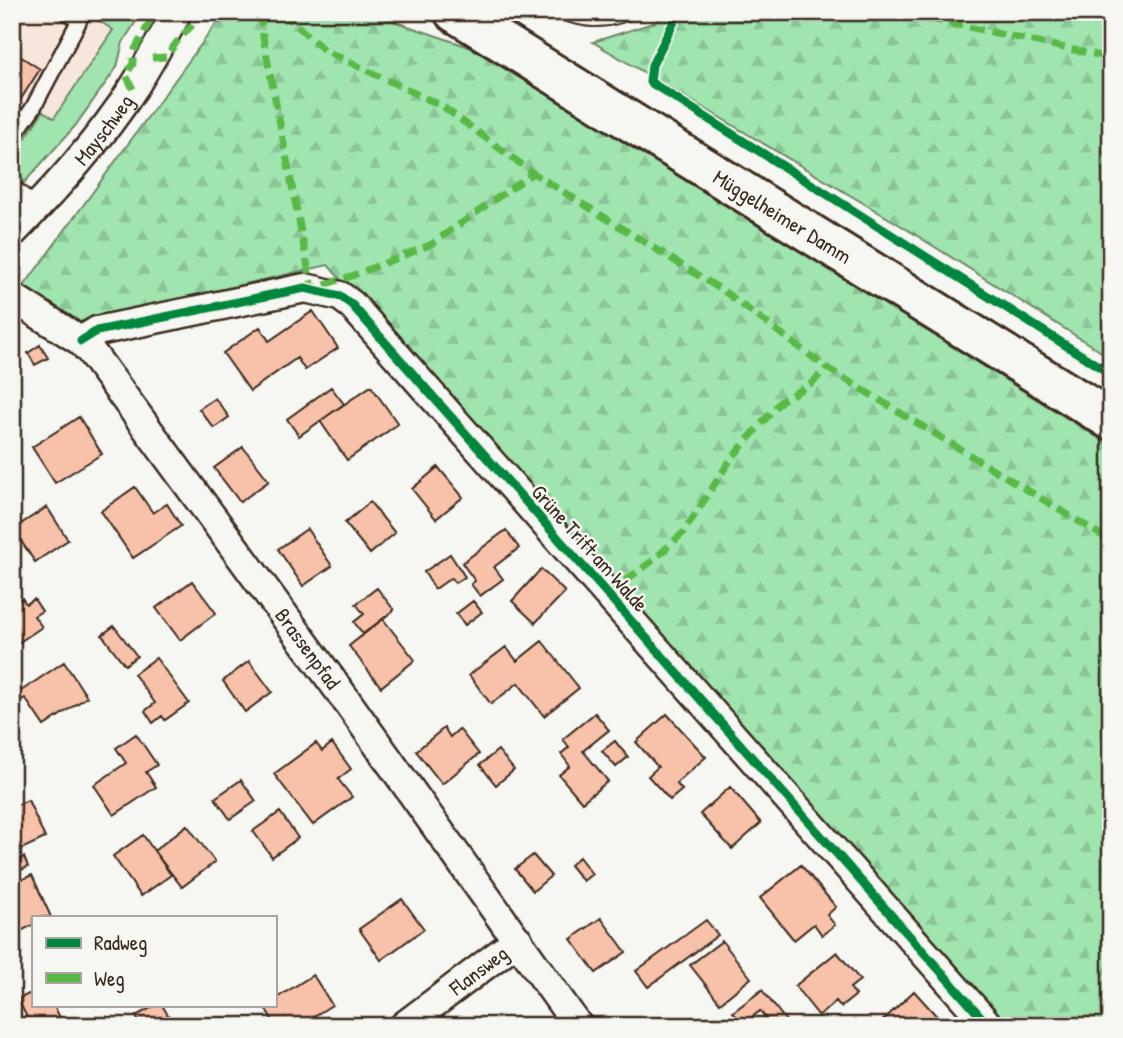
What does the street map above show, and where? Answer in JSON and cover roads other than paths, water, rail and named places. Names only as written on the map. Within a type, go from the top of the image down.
[{"type":"main road","name":"Müggelheimer Damm","points":[[454,12],[1111,420]]},
{"type":"street","name":"Mayschweg","points":[[12,233],[37,208],[91,144],[133,89],[177,12]]},
{"type":"street","name":"Grüne Trift am Walde","points":[[81,341],[97,331],[305,288],[341,296],[352,305],[989,1026]]},
{"type":"street","name":"Brassenpfad","points":[[12,298],[81,341],[110,377],[519,940],[578,1026]]},
{"type":"street","name":"Flansweg","points":[[404,1026],[519,940]]},
{"type":"lane","points":[[12,138],[33,108],[79,21],[67,12]]},
{"type":"lane","points":[[12,186],[37,208]]},
{"type":"tram line","points":[[540,12],[580,26],[593,27],[618,24],[646,12]]}]
